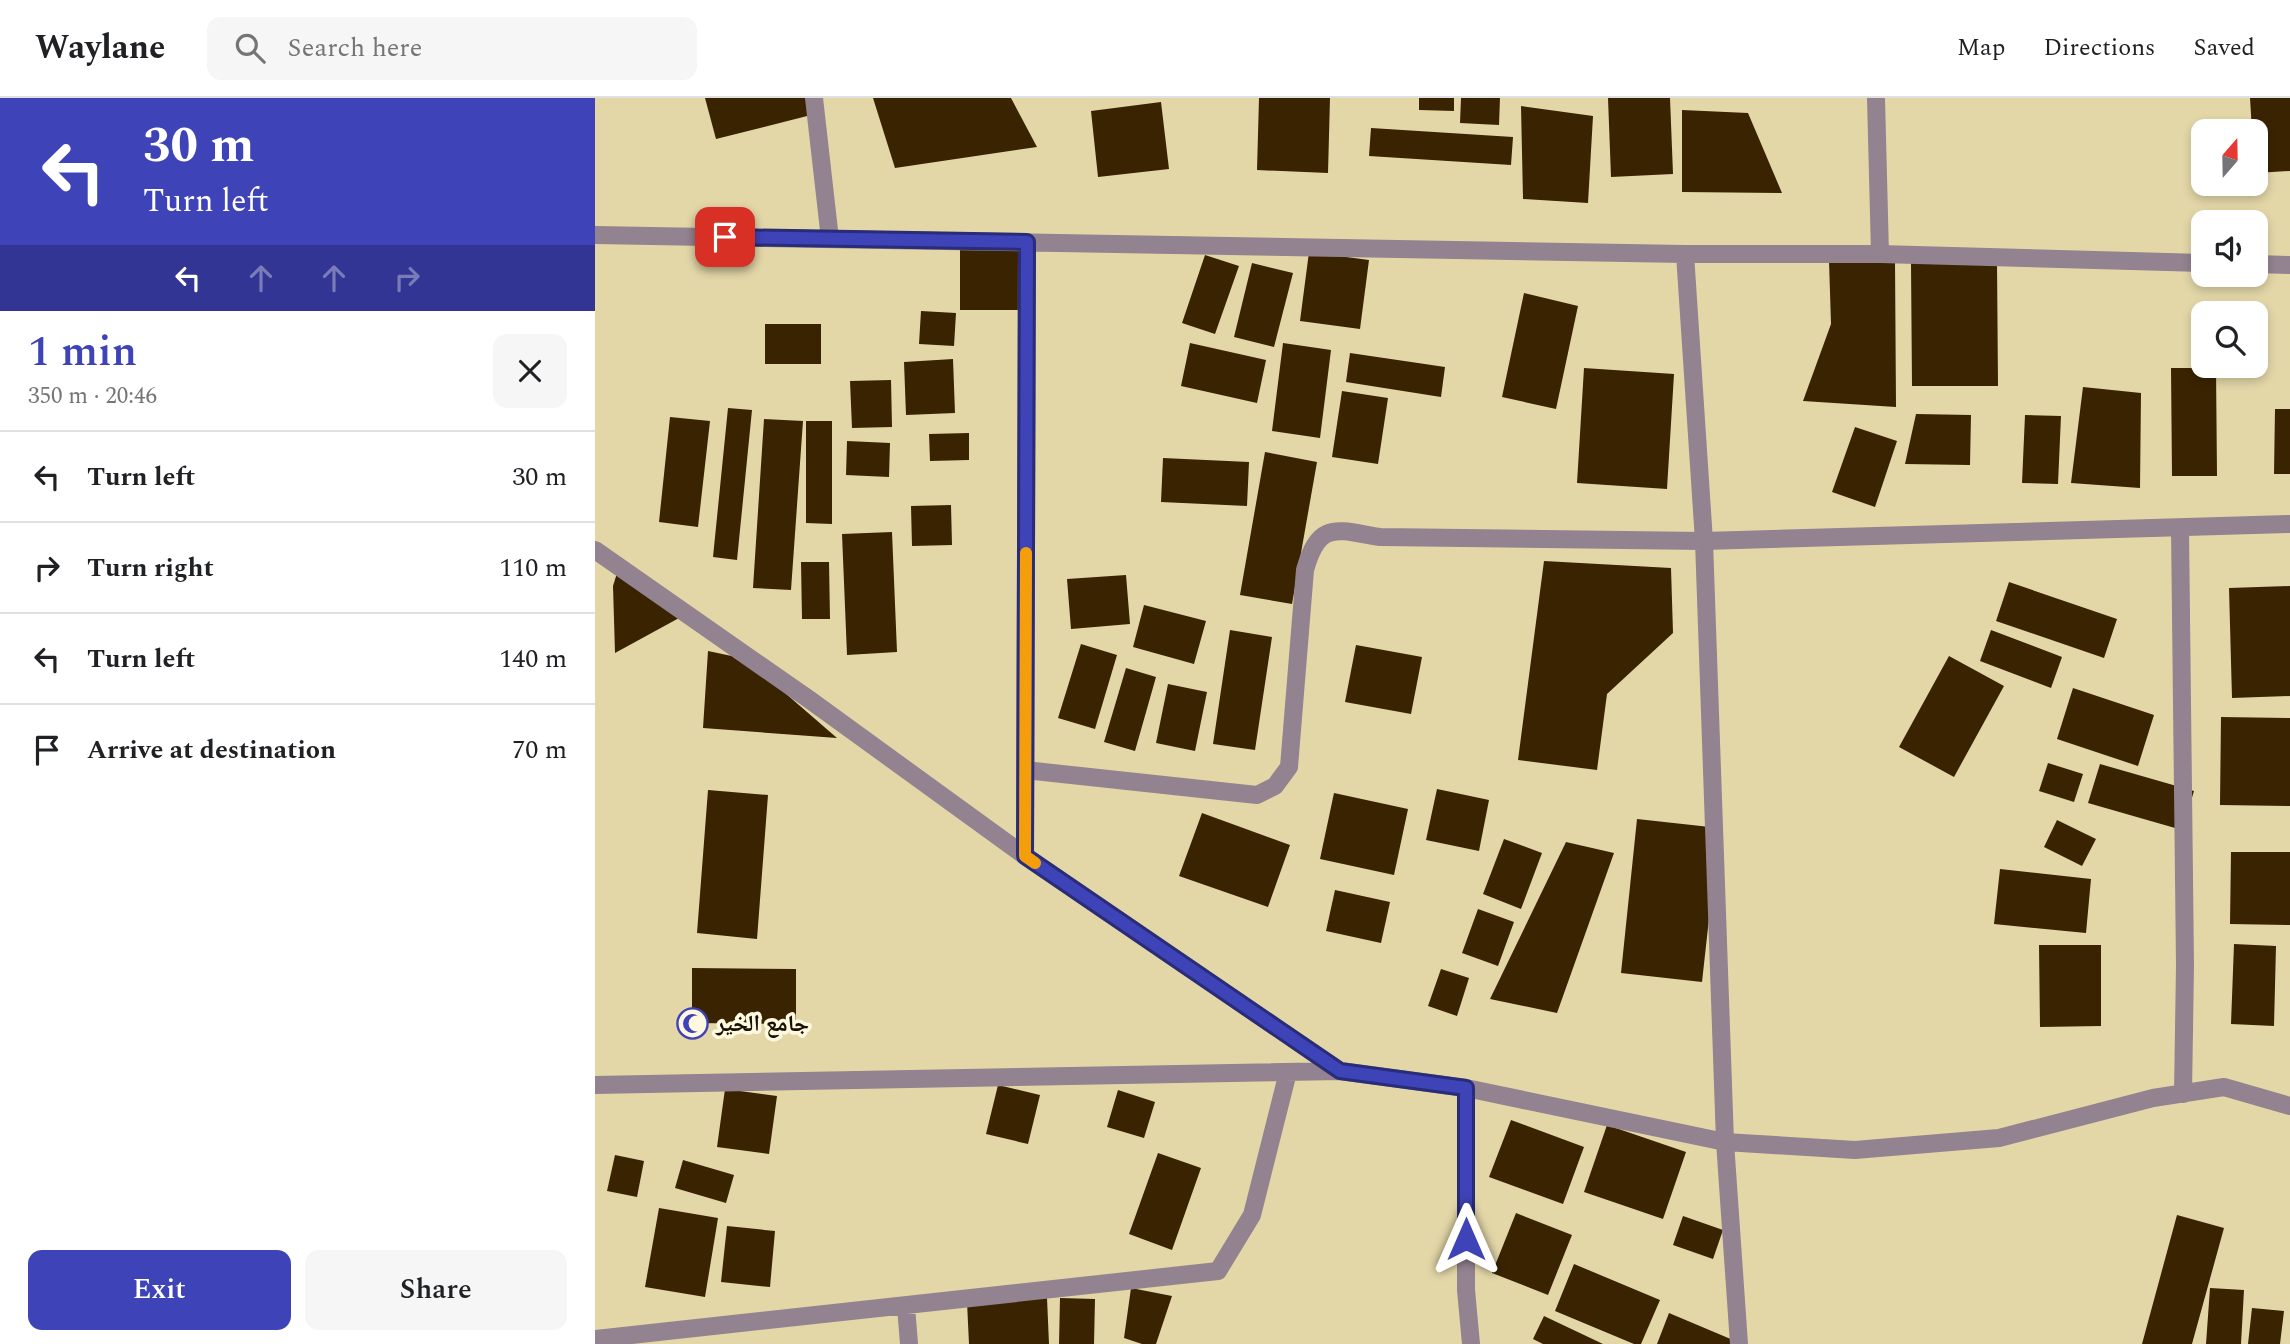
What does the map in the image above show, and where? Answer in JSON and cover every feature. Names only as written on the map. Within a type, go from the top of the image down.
[{"type":"street","points":[[814,98],[830,239]]},
{"type":"street","points":[[1876,98],[1880,254]]},
{"type":"street","points":[[595,235],[1685,254],[1880,254],[2191,263]]},
{"type":"street","points":[[1025,856],[1027,242]]},
{"type":"street","points":[[1685,254],[1704,541],[1725,1142],[1739,1344]]},
{"type":"street","points":[[2268,264],[2290,265]]},
{"type":"street","points":[[1025,771],[1257,795],[1275,786],[1289,767],[1305,570],[1311,548],[1323,534],[1338,531],[1380,537],[1704,541],[2290,524]]},
{"type":"street","points":[[2180,527],[2185,965],[2183,1094]]},
{"type":"street","points":[[595,550],[810,700],[1025,856],[1340,1071]]},
{"type":"street","points":[[595,1085],[1340,1071],[1466,1088],[1725,1142],[1855,1150],[1999,1138],[2153,1098],[2224,1087],[2290,1106]]},
{"type":"street","points":[[595,1339],[1219,1270],[1252,1215],[1287,1072]]},
{"type":"street","points":[[1466,1088],[1467,1290],[1471,1344]]},
{"type":"street","points":[[906,1306],[909,1344]]},
{"type":"building","points":[[705,98],[811,98],[815,114],[716,139]]},
{"type":"building","points":[[873,98],[1011,98],[1037,147],[895,168]]},
{"type":"building","points":[[1259,98],[1330,98],[1328,173],[1257,170]]},
{"type":"building","points":[[1419,98],[1454,98],[1454,111],[1419,110]]},
{"type":"building","points":[[1461,98],[1500,98],[1499,125],[1460,123]]},
{"type":"building","points":[[1608,98],[1670,98],[1673,174],[1611,177]]},
{"type":"building","points":[[2250,98],[2290,98],[2290,171],[2268,172],[2268,119],[2251,119]]},
{"type":"building","points":[[1161,102],[1169,169],[1098,177],[1091,111]]},
{"type":"building","points":[[1521,106],[1593,116],[1588,203],[1523,199]]},
{"type":"building","points":[[1682,110],[1748,113],[1782,193],[1682,192]]},
{"type":"building","points":[[1371,128],[1513,137],[1511,165],[1369,156]]},
{"type":"building","points":[[960,248],[1022,248],[1022,310],[960,310]]},
{"type":"building","points":[[1309,252],[1369,260],[1360,329],[1300,321]]},
{"type":"building","points":[[1205,255],[1239,266],[1215,334],[1182,323]]},
{"type":"building","points":[[1829,261],[1895,261],[1896,407],[1803,401],[1831,324]]},
{"type":"building","points":[[1997,262],[1998,386],[1912,386],[1911,263]]},
{"type":"building","points":[[1252,263],[1293,273],[1274,347],[1234,337]]},
{"type":"building","points":[[1524,293],[1578,306],[1556,409],[1502,397]]},
{"type":"building","points":[[921,311],[956,313],[954,346],[919,344]]},
{"type":"building","points":[[765,324],[821,324],[821,364],[765,364]]},
{"type":"building","points":[[1190,343],[1266,360],[1257,403],[1181,386]]},
{"type":"building","points":[[1283,343],[1331,350],[1320,438],[1272,431]]},
{"type":"building","points":[[1350,353],[1445,367],[1441,397],[1346,382]]},
{"type":"building","points":[[953,359],[955,413],[906,415],[904,362]]},
{"type":"building","points":[[1584,368],[1674,374],[1667,489],[1577,483]]},
{"type":"building","points":[[2171,368],[2191,368],[2191,378],[2216,378],[2217,476],[2172,476]]},
{"type":"building","points":[[891,380],[892,427],[852,428],[850,381]]},
{"type":"building","points":[[2083,387],[2141,393],[2140,488],[2071,483]]},
{"type":"building","points":[[1342,391],[1388,398],[1378,464],[1332,457]]},
{"type":"building","points":[[728,408],[752,410],[737,560],[713,557]]},
{"type":"building","points":[[2275,409],[2290,409],[2290,474],[2274,474]]},
{"type":"building","points":[[1916,414],[1971,415],[1970,465],[1905,464]]},
{"type":"building","points":[[2025,415],[2061,416],[2058,484],[2022,483]]},
{"type":"building","points":[[670,417],[710,421],[698,527],[659,522]]},
{"type":"building","points":[[764,419],[803,421],[791,590],[753,588]]},
{"type":"building","points":[[806,421],[832,421],[832,524],[806,523]]},
{"type":"building","points":[[1855,427],[1897,441],[1875,507],[1832,492]]},
{"type":"building","points":[[969,433],[969,460],[930,461],[929,434]]},
{"type":"building","points":[[847,441],[890,443],[889,477],[846,475]]},
{"type":"building","points":[[1265,452],[1317,462],[1292,604],[1240,595]]},
{"type":"building","points":[[1163,458],[1249,462],[1247,506],[1161,502]]},
{"type":"building","points":[[951,505],[952,545],[912,546],[911,506]]},
{"type":"building","points":[[892,532],[897,652],[847,655],[842,534]]},
{"type":"building","points":[[1544,561],[1671,568],[1673,633],[1607,694],[1597,770],[1518,760]]},
{"type":"building","points":[[801,562],[829,562],[830,619],[802,619]]},
{"type":"building","points":[[617,573],[679,618],[615,653],[613,586]]},
{"type":"building","points":[[1126,575],[1130,624],[1071,629],[1067,579]]},
{"type":"building","points":[[2009,582],[2117,619],[2104,658],[1996,621]]},
{"type":"building","points":[[2290,586],[2290,696],[2232,698],[2229,588]]},
{"type":"building","points":[[1144,605],[1206,621],[1194,664],[1133,647]]},
{"type":"building","points":[[1230,630],[1272,637],[1255,750],[1213,744]]},
{"type":"building","points":[[1991,630],[2062,657],[2051,688],[1980,661]]},
{"type":"building","points":[[1081,644],[1117,655],[1095,729],[1058,718]]},
{"type":"building","points":[[1356,645],[1422,657],[1411,714],[1345,702]]},
{"type":"building","points":[[708,651],[746,659],[837,738],[703,728]]},
{"type":"building","points":[[1949,656],[2004,686],[1954,777],[1899,747]]},
{"type":"building","points":[[1126,668],[1156,677],[1135,751],[1104,742]]},
{"type":"building","points":[[1168,684],[1207,692],[1195,751],[1156,743]]},
{"type":"building","points":[[2073,688],[2154,715],[2138,766],[2057,739]]},
{"type":"building","points":[[2221,717],[2290,718],[2290,806],[2220,805]]},
{"type":"building","points":[[2048,763],[2083,774],[2074,802],[2039,791]]},
{"type":"building","points":[[2100,764],[2194,791],[2182,830],[2088,803]]},
{"type":"building","points":[[1437,789],[1489,800],[1479,851],[1426,840]]},
{"type":"building","points":[[708,790],[768,795],[757,939],[697,933]]},
{"type":"building","points":[[1334,793],[1408,809],[1394,875],[1320,859]]},
{"type":"building","points":[[1202,813],[1290,845],[1268,907],[1179,876]]},
{"type":"building","points":[[1637,819],[1719,828],[1702,982],[1621,973]]},
{"type":"building","points":[[2057,820],[2096,839],[2082,866],[2044,847]]},
{"type":"building","points":[[1504,839],[1542,853],[1521,909],[1483,894]]},
{"type":"building","points":[[1566,842],[1614,853],[1557,1013],[1490,999]]},
{"type":"building","points":[[2231,852],[2290,852],[2290,925],[2230,924]]},
{"type":"building","points":[[2000,869],[2091,879],[2086,933],[1994,924]]},
{"type":"building","points":[[1335,890],[1390,902],[1381,943],[1326,931]]},
{"type":"building","points":[[1478,909],[1514,922],[1498,966],[1462,953]]},
{"type":"building","points":[[2234,944],[2276,946],[2274,1026],[2231,1024]]},
{"type":"building","points":[[2039,945],[2101,945],[2101,1026],[2040,1027]]},
{"type":"building","points":[[692,968],[796,969],[796,1024],[692,1023]]},
{"type":"building","points":[[1441,969],[1469,978],[1457,1016],[1428,1006]]},
{"type":"building","points":[[998,1085],[1040,1095],[1028,1144],[986,1134]]},
{"type":"building","points":[[725,1089],[777,1096],[769,1154],[717,1147]]},
{"type":"building","points":[[1118,1090],[1155,1102],[1144,1138],[1107,1127]]},
{"type":"building","points":[[1511,1120],[1584,1147],[1563,1204],[1489,1177]]},
{"type":"building","points":[[1607,1125],[1686,1152],[1663,1219],[1584,1192]]},
{"type":"building","points":[[1158,1153],[1201,1168],[1172,1250],[1129,1234]]},
{"type":"building","points":[[615,1155],[644,1161],[637,1197],[607,1191]]},
{"type":"building","points":[[683,1160],[734,1175],[726,1203],[675,1188]]},
{"type":"building","points":[[659,1208],[718,1218],[705,1297],[645,1287]]},
{"type":"building","points":[[1516,1213],[1572,1235],[1548,1295],[1492,1273]]},
{"type":"building","points":[[2177,1215],[2224,1228],[2192,1344],[2142,1344]]},
{"type":"building","points":[[1683,1216],[1723,1230],[1713,1259],[1673,1245]]},
{"type":"building","points":[[727,1226],[775,1231],[770,1287],[721,1282]]},
{"type":"building","points":[[1574,1264],[1660,1300],[1641,1344],[1634,1344],[1555,1311]]},
{"type":"building","points":[[1131,1288],[1172,1296],[1156,1344],[1142,1344],[1124,1338]]},
{"type":"building","points":[[2210,1288],[2244,1290],[2241,1344],[2206,1344]]},
{"type":"building","points":[[1047,1298],[1049,1344],[969,1344],[967,1302]]},
{"type":"building","points":[[1060,1298],[1095,1299],[1094,1344],[1059,1344]]},
{"type":"building","points":[[2252,1308],[2284,1311],[2280,1344],[2248,1344]]},
{"type":"building","points":[[1669,1313],[1733,1340],[1731,1344],[1657,1344]]},
{"type":"building","points":[[1544,1316],[1603,1344],[1543,1344],[1533,1339]]},
{"type":"slow traffic","points":[[1026,553],[1025,856],[1035,863]]},
{"type":"place","name":"جامع الخير","points":[[693,1024]]},
{"type":"route","points":[[725,237],[1027,242],[1025,856],[1340,1071],[1466,1088],[1466,1239]]}]
